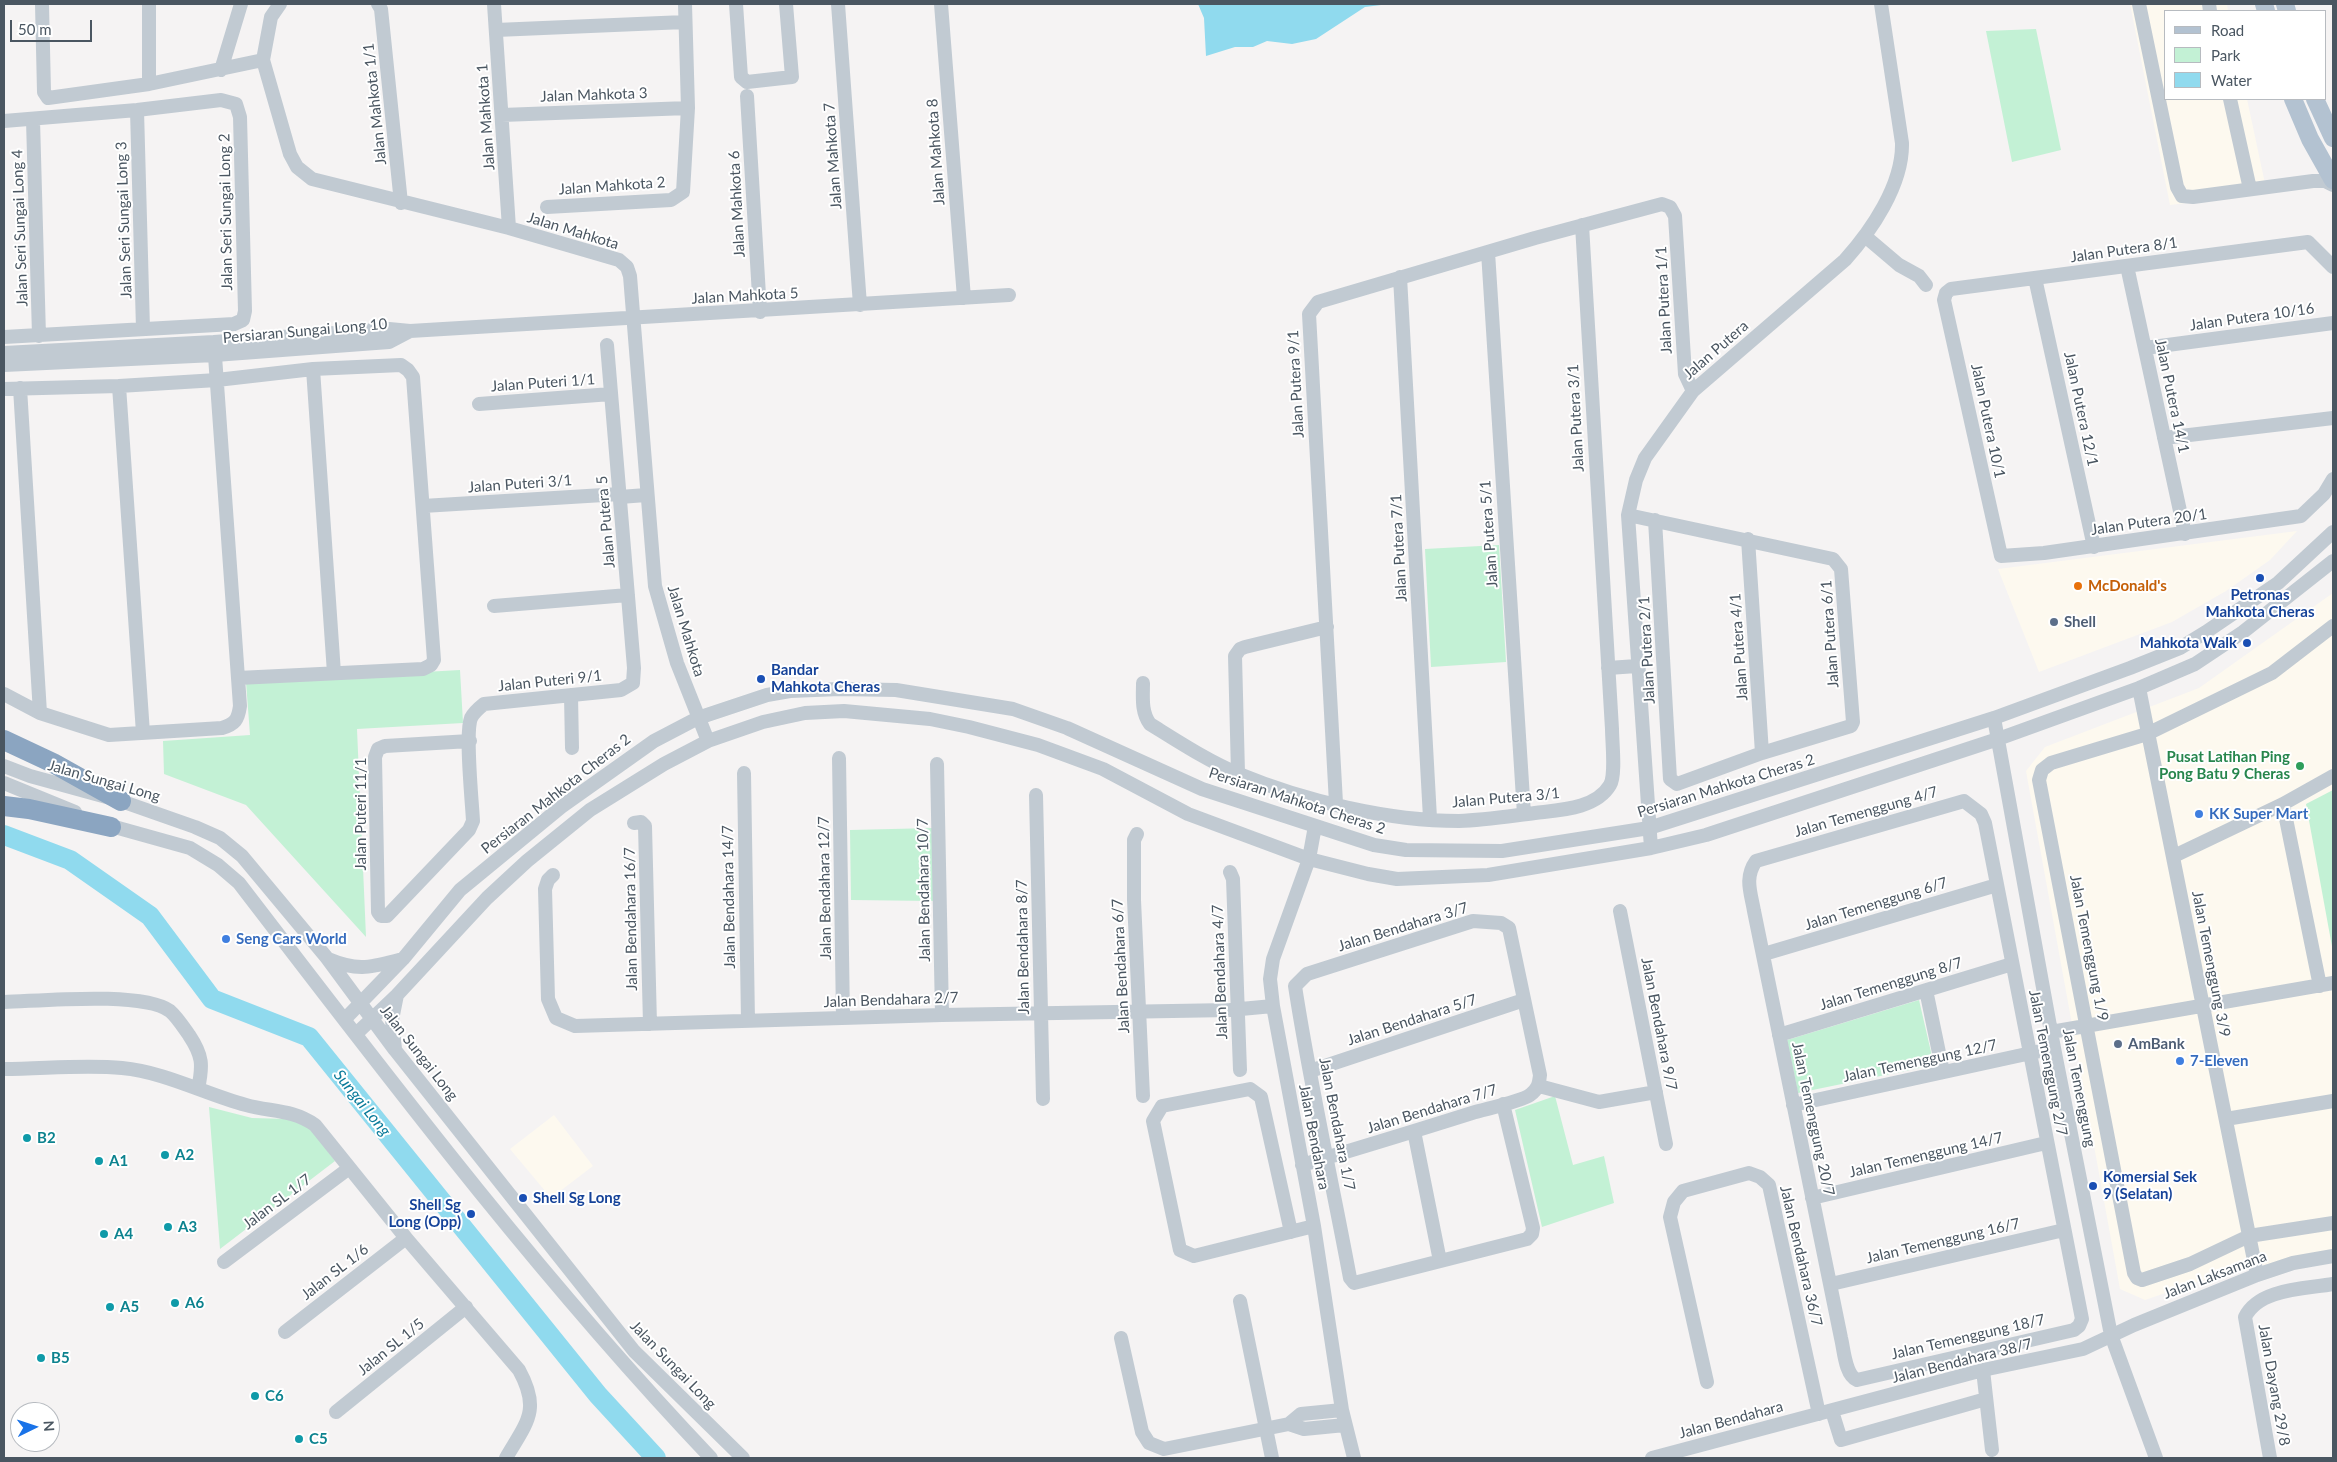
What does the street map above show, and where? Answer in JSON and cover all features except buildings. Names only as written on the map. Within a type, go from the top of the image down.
[{"type":"highway","points":[[4,740],[53,763],[121,801]]},
{"type":"highway","points":[[4,806],[29,809],[111,827]]},
{"type":"main road","points":[[2293,100],[2310,139],[2333,180]]},
{"type":"main road","points":[[2315,100],[2333,138]]},
{"type":"street","points":[[42,4],[44,92],[48,98],[148,84],[263,60]]},
{"type":"street","points":[[148,84],[149,4]]},
{"type":"street","points":[[221,70],[242,4]]},
{"type":"street","name":"Jalan Mahkota","points":[[280,4],[271,17],[263,60],[290,154],[297,167],[312,179],[401,203],[508,228],[620,260],[626,267],[630,276],[655,586],[677,663],[708,741]]},
{"type":"street","name":"Jalan Mahkota 1/1","points":[[378,4],[381,9],[401,203]]},
{"type":"street","name":"Jalan Mahkota 1","points":[[494,4],[508,228]]},
{"type":"street","points":[[685,4],[688,108]]},
{"type":"street","points":[[736,4],[741,77],[746,82],[792,77],[786,4]]},
{"type":"street","name":"Jalan Mahkota 7","points":[[838,4],[860,305]]},
{"type":"street","name":"Jalan Mahkota 8","points":[[941,4],[964,298]]},
{"type":"street","name":"Jalan Putera","points":[[1651,848],[1628,514],[1636,480],[1646,458],[1693,391],[1845,260],[1866,237],[1894,185],[1902,154],[1895,85],[1881,4]]},
{"type":"street","points":[[2139,4],[2177,187],[2182,196],[2193,197],[2313,181],[2325,181],[2333,185]]},
{"type":"street","points":[[496,30],[685,22]]},
{"type":"street","name":"Jalan Mahkota 6","points":[[747,96],[760,312]]},
{"type":"street","name":"Jalan Seri Sungai Long 2","points":[[137,110],[221,100],[236,104],[240,117],[245,311],[243,320],[234,324],[143,330]]},
{"type":"street","points":[[2230,100],[2250,189]]},
{"type":"street","name":"Jalan Mahkota 3","points":[[502,115],[688,108]]},
{"type":"street","name":"Jalan Mahkota 2","points":[[547,207],[671,200],[683,192],[688,108]]},
{"type":"street","points":[[4,121],[137,110]]},
{"type":"street","name":"Jalan Seri Sungai Long 3","points":[[137,110],[143,330]]},
{"type":"street","name":"Jalan Seri Sungai Long 4","points":[[33,120],[39,336]]},
{"type":"street","name":"Jalan Putera 9/1","points":[[1336,803],[1309,314],[1318,302],[1400,276],[1662,204],[1670,207]]},
{"type":"street","name":"Jalan Putera 1/1","points":[[1670,207],[1675,216],[1685,374],[1693,391]]},
{"type":"street","name":"Jalan Putera 3/1","points":[[1143,683],[1143,713],[1150,724],[1190,748],[1238,773],[1286,791],[1382,815],[1459,821],[1571,808],[1594,799],[1605,792],[1612,784],[1608,668],[1582,225]]},
{"type":"street","points":[[1866,237],[1899,265],[1919,276],[1926,285],[1946,293]]},
{"type":"street","name":"Jalan Putera 8/1","points":[[1946,293],[1951,289],[2308,242],[2333,267]]},
{"type":"street","name":"Jalan Putera 5/1","points":[[1488,252],[1524,814]]},
{"type":"street","name":"Jalan Putera 14/1","points":[[2127,266],[2185,534]]},
{"type":"street","name":"Jalan Putera 7/1","points":[[1400,276],[1430,818]]},
{"type":"street","name":"Jalan Putera 12/1","points":[[2035,278],[2094,547]]},
{"type":"street","name":"Jalan Putera 10/1","points":[[1946,293],[1944,300],[2001,556]]},
{"type":"street","points":[[860,305],[1009,295]]},
{"type":"street","name":"Jalan Mahkota 5","points":[[410,331],[860,305]]},
{"type":"street","name":"Jalan Putera 10/16","points":[[2145,348],[2333,323]]},
{"type":"street","name":"Persiaran Sungai Long 10","points":[[4,366],[215,349],[389,329],[410,331]]},
{"type":"street","points":[[4,337],[143,330]]},
{"type":"street","name":"Jalan Putera 5","points":[[606,345],[634,668],[632,683],[621,690]]},
{"type":"street","points":[[4,694],[40,712],[109,735],[222,728],[233,725],[238,719],[240,706],[215,349]]},
{"type":"street","name":"Persiaran Sungai Long 10","points":[[4,353],[215,349]]},
{"type":"street","points":[[4,389],[119,386],[217,380],[313,369],[401,365],[408,370],[413,377],[434,660],[431,665],[423,669],[238,678]]},
{"type":"street","points":[[313,369],[334,673]]},
{"type":"street","points":[[119,386],[143,732]]},
{"type":"street","points":[[20,388],[40,712]]},
{"type":"street","name":"Jalan Puteri 1/1","points":[[479,404],[611,394]]},
{"type":"street","points":[[2164,438],[2333,418]]},
{"type":"street","name":"Jalan Putera 20/1","points":[[2001,556],[2011,558],[2094,547],[2301,516],[2324,494],[2333,479]]},
{"type":"street","name":"Jalan Puteri 3/1","points":[[423,506],[646,491]]},
{"type":"street","name":"Jalan Putera 6/1","points":[[1628,514],[1826,556],[1833,559],[1841,569],[1853,722],[1851,726],[1762,753],[1677,784],[1670,779]]},
{"type":"street","name":"Jalan Putera 2/1","points":[[1655,520],[1670,779]]},
{"type":"street","name":"Persiaran Mahkota Cheras 2","points":[[345,1019],[403,959],[460,890],[561,807],[632,755],[698,718],[744,701],[790,691],[840,689],[896,690],[1013,708],[1067,728],[1202,790],[1374,845],[1406,850],[1502,851],[1649,828],[1994,718],[2180,648],[2278,583],[2333,532]]},
{"type":"street","name":"Jalan Putera 4/1","points":[[1748,539],[1762,753]]},
{"type":"street","points":[[356,1034],[397,995],[487,898],[527,861],[590,810],[664,764],[708,741],[764,722],[805,714],[844,711],[930,720],[969,727],[1038,745],[1103,769],[1188,814],[1309,859],[1368,874],[1397,879],[1488,875],[1651,848],[1706,835],[1998,739],[2139,688],[2195,664],[2251,627],[2333,561]]},
{"type":"street","points":[[494,606],[628,595]]},
{"type":"street","name":"Jalan Temenggung 1/9","points":[[2249,1236],[2190,1264],[2142,1280],[2137,1278],[2134,1272],[2039,780],[2042,770],[2051,763],[2147,734],[2272,673],[2333,626]]},
{"type":"street","points":[[1238,773],[1235,656],[1246,647],[1327,627]]},
{"type":"street","points":[[1608,668],[1637,666]]},
{"type":"street","name":"Jalan Temenggung 3/9","points":[[2139,688],[2257,1275]]},
{"type":"street","name":"Jalan Puteri 9/1","points":[[378,912],[381,916],[387,916],[469,830],[473,821],[470,720],[474,712],[484,704],[621,690]]},
{"type":"street","points":[[571,695],[572,748]]},
{"type":"street","name":"Jalan Temenggung","points":[[1994,718],[2054,1048],[2111,1335],[2156,1458]]},
{"type":"street","name":"Jalan Puteri 11/1","points":[[378,912],[375,757],[378,749],[385,746],[470,741]]},
{"type":"street","name":"Jalan Bendahara 12/7","points":[[839,758],[843,1018]]},
{"type":"street","name":"Jalan Bendahara 10/7","points":[[937,764],[942,1014]]},
{"type":"street","name":"Jalan Sungai Long","points":[[4,766],[30,776],[121,801],[195,827],[220,838],[242,856],[327,958],[395,1050],[634,1352],[743,1458]]},
{"type":"street","name":"Jalan Bendahara 14/7","points":[[744,773],[748,1021]]},
{"type":"street","points":[[2174,856],[2282,804],[2333,776]]},
{"type":"street","points":[[4,783],[111,827],[190,848],[218,865],[239,883],[486,1201],[621,1362],[711,1458]]},
{"type":"street","name":"Jalan Bendahara 8/7","points":[[1036,795],[1043,1099]]},
{"type":"street","name":"Jalan Temenggung 4/7","points":[[1756,861],[1964,801],[1981,814]]},
{"type":"street","points":[[2051,1032],[2326,985],[2282,804]]},
{"type":"street","name":"Jalan Temenggung 2/7","points":[[1981,814],[1997,884],[2046,1143],[2082,1319]]},
{"type":"street","name":"Jalan Bendahara 16/7","points":[[634,823],[641,822],[645,826],[650,1024]]},
{"type":"street","name":"Jalan Bendahara","points":[[1315,826],[1309,859],[1273,959],[1270,979],[1273,1010],[1314,1226],[1342,1410],[1354,1458]]},
{"type":"street","name":"Jalan Bendahara 6/7","points":[[1137,834],[1134,840],[1134,900],[1143,1096]]},
{"type":"street","name":"Jalan Temenggung 20/7","points":[[1756,861],[1749,870],[1748,880],[1849,1373],[1852,1378],[1857,1380]]},
{"type":"street","name":"Jalan Bendahara 4/7","points":[[1230,872],[1232,878],[1234,1010],[1240,1070]]},
{"type":"street","name":"Jalan Bendahara 2/7","points":[[553,875],[548,880],[545,889],[548,999],[556,1018],[575,1026],[942,1014],[1273,1010]]},
{"type":"street","name":"Jalan Temenggung 6/7","points":[[1764,954],[1997,884]]},
{"type":"street","name":"Jalan Bendahara 9/7","points":[[1620,910],[1666,1144]]},
{"type":"street","name":"Jalan Bendahara 3/7","points":[[1307,974],[1473,921],[1502,923],[1509,928],[1524,1000]]},
{"type":"street","points":[[327,958],[348,967],[370,967],[403,959]]},
{"type":"street","name":"Jalan Temenggung 8/7","points":[[1779,1034],[2012,964]]},
{"type":"street","name":"Jalan Bendahara 1/7","points":[[1307,974],[1295,986],[1350,1278],[1354,1283],[1440,1262]]},
{"type":"street","points":[[1926,990],[1944,1072]]},
{"type":"street","points":[[395,1050],[392,1020],[397,995]]},
{"type":"street","points":[[4,1002],[114,1000],[150,1002],[170,1011],[197,1047],[203,1065],[198,1089]]},
{"type":"street","points":[[1524,1000],[1540,1075],[1538,1086],[1599,1102],[1656,1092]]},
{"type":"street","name":"Jalan Bendahara 5/7","points":[[1310,1071],[1524,1000]]},
{"type":"street","name":"Jalan Temenggung 12/7","points":[[1793,1105],[2054,1048]]},
{"type":"street","points":[[4,1069],[123,1068],[175,1080],[218,1098],[256,1108],[301,1115],[315,1125],[348,1169],[519,1370],[530,1389],[532,1404],[526,1424],[506,1458]]},
{"type":"street","name":"Jalan Bendahara 7/7","points":[[1302,1165],[1529,1096],[1538,1086]]},
{"type":"street","points":[[1291,1232],[1261,1097],[1250,1089],[1162,1106],[1153,1121],[1180,1250],[1194,1256],[1291,1232],[1314,1226]]},
{"type":"street","points":[[2226,1119],[2333,1101]]},
{"type":"street","points":[[1414,1131],[1440,1262],[1526,1239],[1532,1234],[1533,1228],[1503,1104]]},
{"type":"street","name":"Jalan Temenggung 14/7","points":[[1812,1198],[2046,1143]]},
{"type":"street","name":"Jalan SL 1/7","points":[[224,1262],[348,1169]]},
{"type":"street","name":"Jalan Bendahara 36/7","points":[[1707,1382],[1670,1217],[1674,1202],[1683,1191],[1749,1173],[1760,1177],[1769,1185],[1825,1412],[1841,1440],[1986,1399]]},
{"type":"street","points":[[2249,1236],[2333,1223]]},
{"type":"street","name":"Jalan Temenggung 16/7","points":[[1831,1284],[2064,1230]]},
{"type":"street","name":"Jalan SL 1/6","points":[[285,1332],[406,1238]]},
{"type":"street","name":"Jalan Laksamana","points":[[2111,1335],[2257,1275],[2293,1263],[2333,1256]]},
{"type":"street","name":"Jalan Dayang 29/8","points":[[2270,1458],[2245,1317],[2256,1303],[2266,1297],[2333,1284]]},
{"type":"street","points":[[1240,1301],[1272,1458]]},
{"type":"street","name":"Jalan SL 1/5","points":[[336,1412],[466,1308]]},
{"type":"street","name":"Jalan Temenggung 18/7","points":[[1857,1380],[2074,1330],[2079,1326],[2082,1319]]},
{"type":"street","name":"Jalan Bendahara 38/7","points":[[1825,1412],[1983,1370],[2083,1348],[2111,1335]]},
{"type":"street","points":[[1121,1338],[1142,1432],[1150,1443],[1164,1449],[1289,1424],[1301,1414],[1342,1410]]},
{"type":"street","points":[[621,1362],[634,1352]]},
{"type":"street","points":[[1983,1370],[1992,1450]]},
{"type":"street","name":"Jalan Bendahara","points":[[1660,1457],[1825,1412]]},
{"type":"street","points":[[1289,1424],[1304,1429],[1345,1425]]},
{"type":"shaded area","points":[[2130,4],[2227,4],[2228,10],[2164,10],[2164,100],[2247,100],[2267,193],[2170,205]]},
{"type":"shaded area","points":[[2297,531],[2270,560],[2226,591],[2172,622],[2039,672],[1998,569]]},
{"type":"shaded area","points":[[2333,593],[2333,1253],[2233,1270],[2145,1300],[2120,1289],[2026,771],[2045,747],[2199,688]]},
{"type":"shaded area","points":[[554,1115],[593,1166],[551,1198],[510,1149]]},
{"type":"green space","points":[[2036,29],[2061,150],[2012,162],[1986,31]]},
{"type":"green space","points":[[1499,545],[1506,662],[1431,667],[1425,549]]},
{"type":"green space","points":[[460,670],[463,723],[357,729],[366,937],[246,805],[164,774],[163,741],[250,735],[246,682]]},
{"type":"green space","points":[[2333,790],[2333,952],[2306,804]]},
{"type":"green space","points":[[933,828],[933,901],[851,900],[850,830]]},
{"type":"green space","points":[[1919,1000],[1934,1065],[1798,1093],[1787,1040]]},
{"type":"green space","points":[[1555,1096],[1573,1165],[1604,1156],[1614,1203],[1542,1227],[1515,1110]]},
{"type":"green space","points":[[209,1107],[252,1118],[288,1119],[310,1127],[335,1161],[220,1249]]},
{"type":"water","points":[[1198,4],[1389,4],[1365,7],[1316,39],[1292,44],[1267,41],[1253,47],[1235,47],[1206,56],[1204,18]]},
{"type":"waterway","name":"Sungai Long","points":[[4,835],[70,860],[150,916],[212,999],[309,1037],[598,1395],[656,1458]]},
{"type":"place","name":"Petronas Mahkota Cheras","points":[[2260,578]]},
{"type":"place","name":"McDonald's","points":[[2078,586]]},
{"type":"place","name":"Shell","points":[[2054,622]]},
{"type":"place","name":"Mahkota Walk","points":[[2247,643]]},
{"type":"place","name":"Bandar Mahkota Cheras","points":[[761,679]]},
{"type":"place","name":"Pusat Latihan Ping Pong Batu 9 Cheras","points":[[2300,766]]},
{"type":"place","name":"KK Super Mart","points":[[2199,814]]},
{"type":"place","name":"Seng Cars World","points":[[226,939]]},
{"type":"place","name":"AmBank","points":[[2118,1044]]},
{"type":"place","name":"7-Eleven","points":[[2180,1061]]},
{"type":"place","name":"B2","points":[[27,1138]]},
{"type":"place","name":"A2","points":[[165,1155]]},
{"type":"place","name":"A1","points":[[99,1161]]},
{"type":"place","name":"Komersial Sek 9 (Selatan)","points":[[2093,1186]]},
{"type":"place","name":"Shell Sg Long","points":[[523,1198]]},
{"type":"place","name":"Shell Sg Long (Opp)","points":[[471,1214]]},
{"type":"place","name":"A3","points":[[168,1227]]},
{"type":"place","name":"A4","points":[[104,1234]]},
{"type":"place","name":"A6","points":[[175,1303]]},
{"type":"place","name":"A5","points":[[110,1307]]},
{"type":"place","name":"B5","points":[[41,1358]]},
{"type":"place","name":"C6","points":[[255,1396]]},
{"type":"place","name":"C5","points":[[299,1439]]}]
